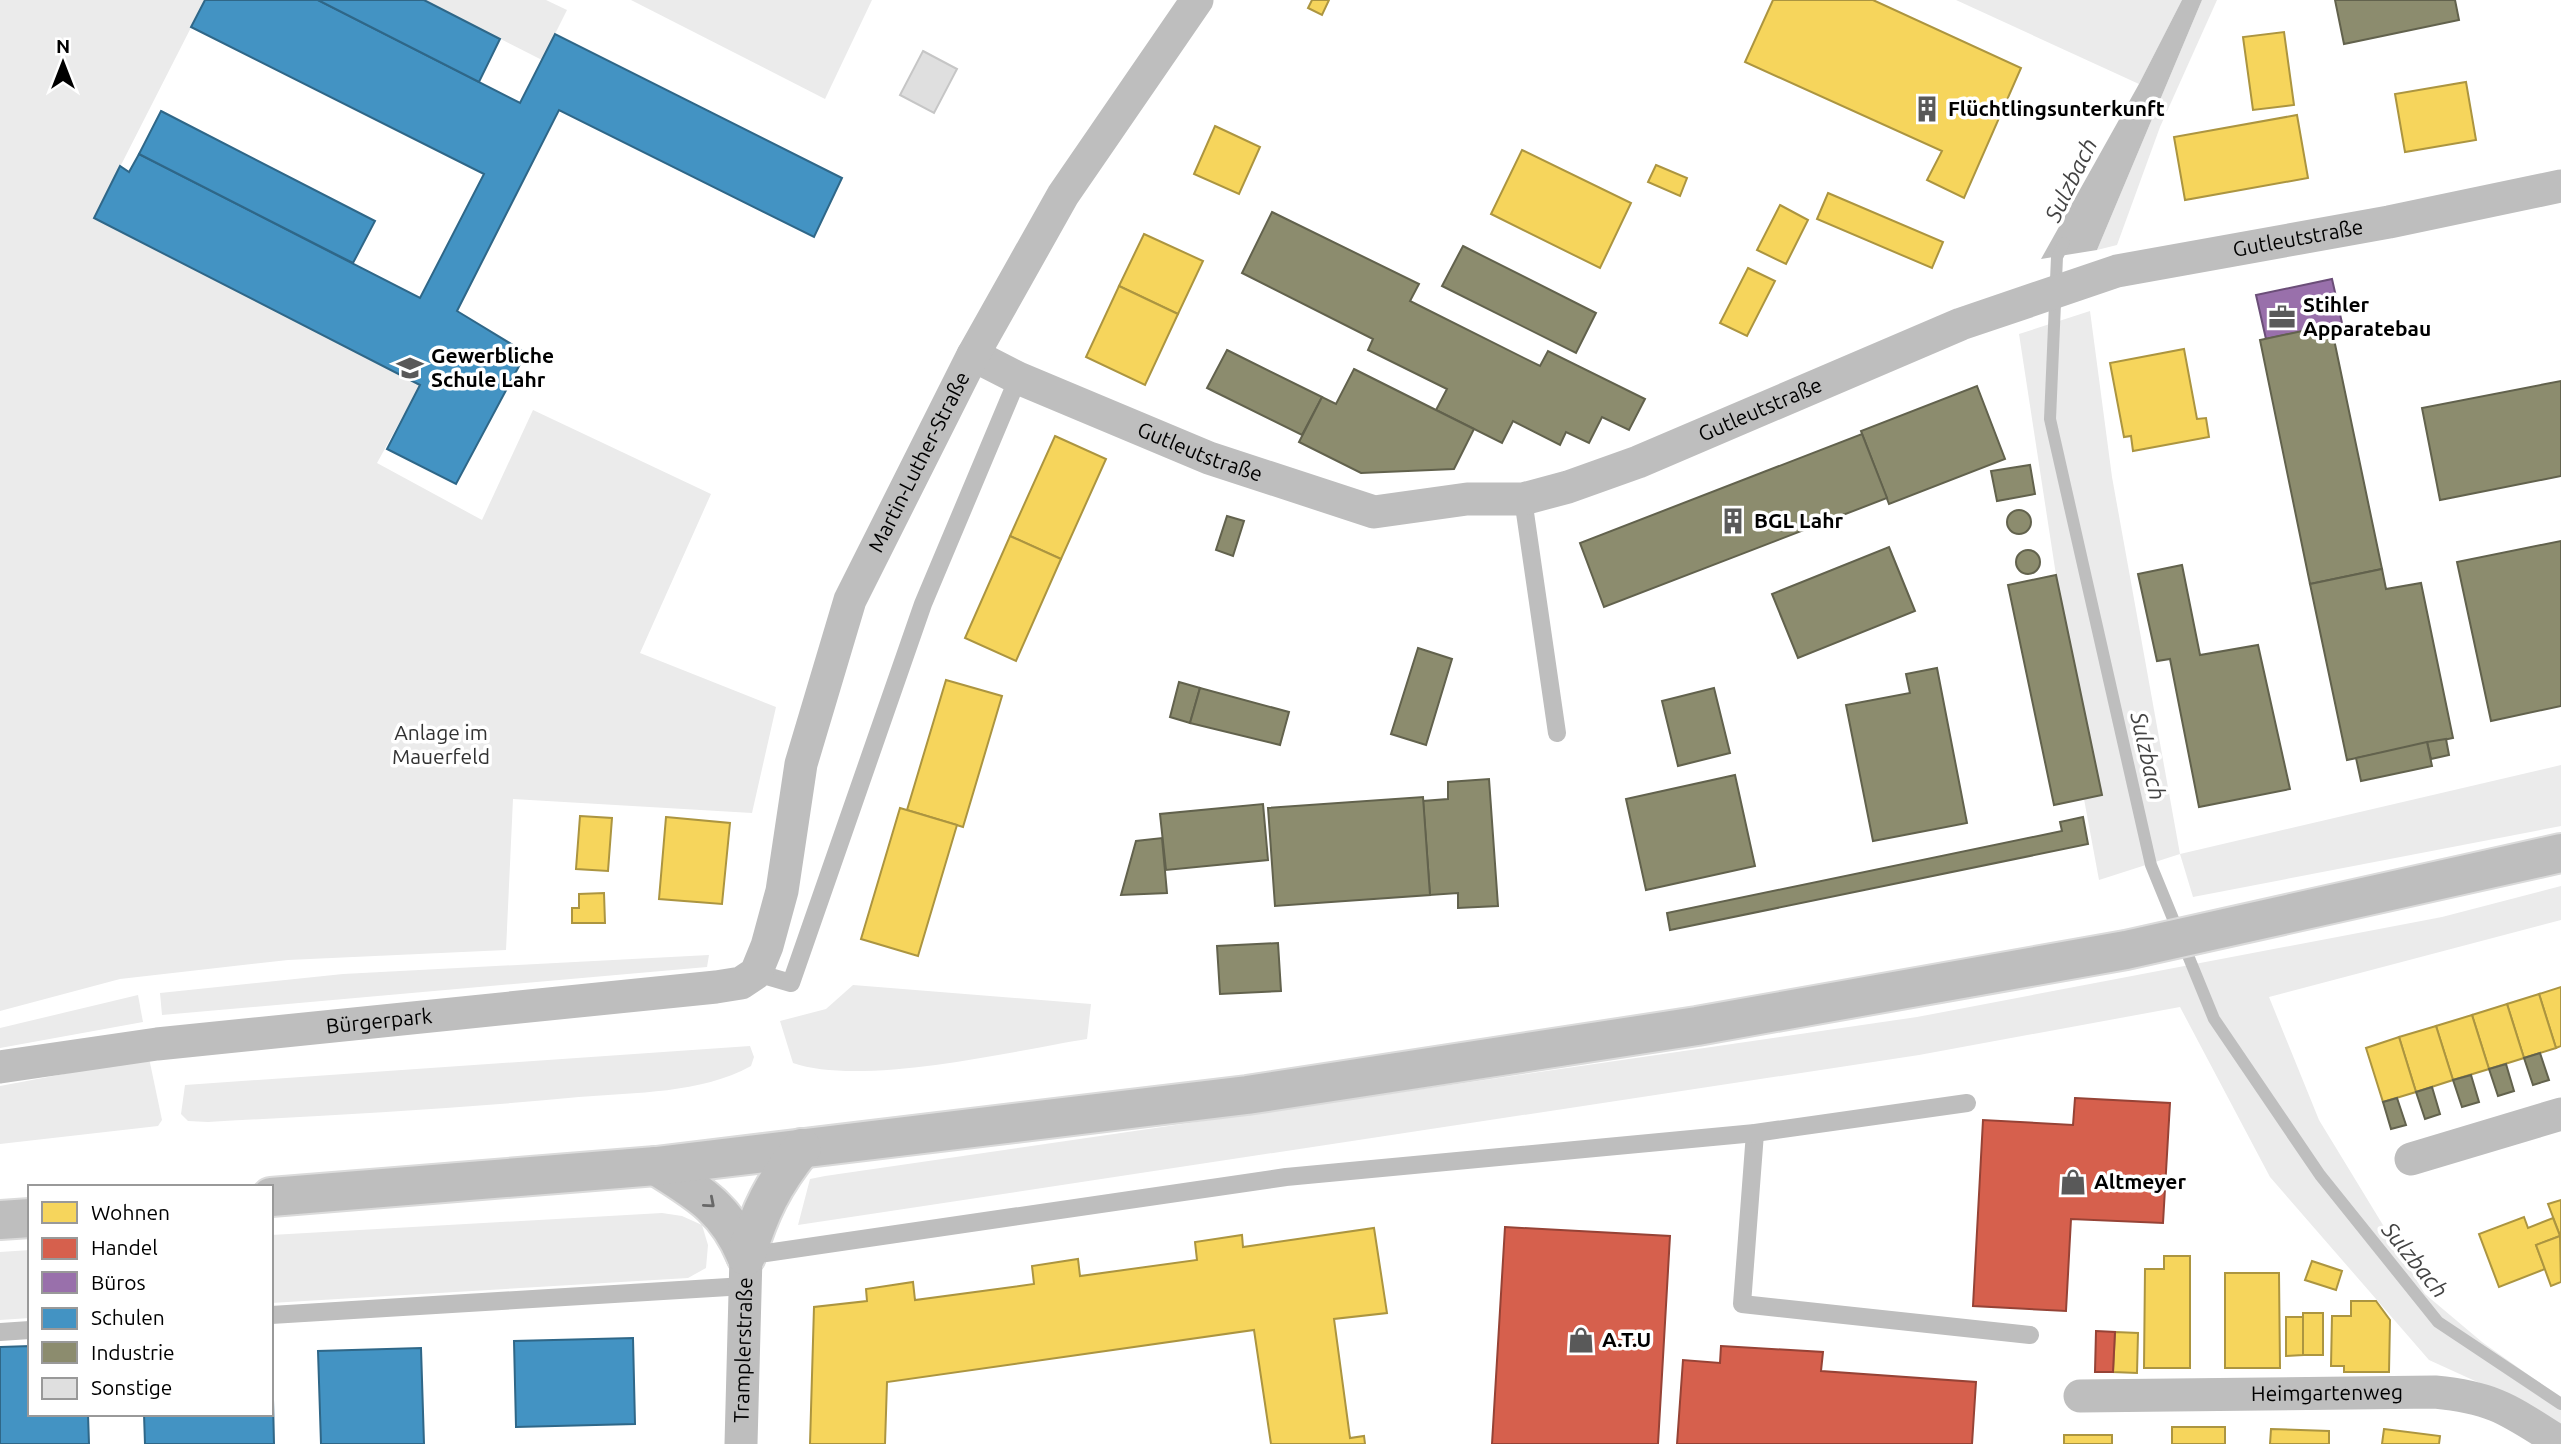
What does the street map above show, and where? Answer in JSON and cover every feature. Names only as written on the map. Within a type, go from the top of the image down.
[{"type":"main road","points":[[273,1198],[656,1166],[1247,1095],[1697,1027],[2126,950],[2561,853]]},
{"type":"main road","points":[[746,1271],[760,1211],[777,1180],[802,1148]]},
{"type":"main road","points":[[656,1166],[710,1201],[735,1229],[746,1271]]},
{"type":"main road","points":[[0,1220],[28,1218]]},
{"type":"street","name":"Martin-Luther-Straße","points":[[756,973],[767,946],[782,891],[801,764],[850,600],[973,355],[1063,195],[1197,0]]},
{"type":"street","name":"Gutleutstraße","points":[[973,355],[1018,378],[1209,458],[1374,512],[1467,499],[1523,499],[1568,487],[1638,462],[1961,324],[2117,271],[2389,222],[2561,186]]},
{"type":"street","name":"Bürgerpark","points":[[0,1067],[171,1043],[716,987],[741,983],[756,973]]},
{"type":"street","points":[[2412,1159],[2561,1114]]},
{"type":"street","name":"Tramplerstraße","points":[[741,1444],[746,1271]]},
{"type":"street","name":"Heimgartenweg","points":[[2080,1396],[2435,1392],[2475,1396],[2499,1404],[2561,1443]]},
{"type":"lane","points":[[756,973],[792,983],[923,604],[1018,378]]},
{"type":"lane","points":[[1523,499],[1557,733]]},
{"type":"lane","points":[[273,1315],[746,1271],[1286,1177],[1755,1133],[1967,1103]]},
{"type":"lane","points":[[1755,1133],[1742,1304],[2030,1335]]},
{"type":"lane","points":[[0,1332],[28,1331]]},
{"type":"green space","name":"Anlage im Mauerfeld","points":[[0,0],[205,0],[94,218],[420,385],[377,463],[482,520],[533,410],[711,494],[640,653],[776,707],[752,813],[513,799],[506,950],[288,960],[120,979],[0,1011]]},
{"type":"green space","points":[[424,0],[546,0],[567,10],[542,60]]},
{"type":"green space","points":[[631,0],[872,0],[825,99]]},
{"type":"green space","points":[[1956,0],[2182,0],[2139,84]]},
{"type":"green space","points":[[2202,0],[2217,0],[2160,127],[2117,245],[2097,250]]},
{"type":"green space","points":[[2090,311],[2112,477],[2180,854],[2099,880],[2084,799],[2102,794],[2056,575],[2019,334]]},
{"type":"green space","points":[[2561,765],[2561,826],[2193,897],[2180,854]]},
{"type":"green space","points":[[2561,886],[2561,920],[2269,997],[2319,1120],[2425,1294],[2482,1342],[2561,1398],[2561,1430],[2508,1396],[2429,1360],[2270,1177],[2180,1007],[1919,1055],[798,1225],[810,1179],[825,1176],[1917,1017],[2442,917]]},
{"type":"green space","points":[[709,955],[707,967],[162,1015],[160,993],[343,974]]},
{"type":"green space","points":[[853,985],[1091,1004],[1087,1039],[897,1069],[822,1069],[793,1063],[780,1021],[826,1009]]},
{"type":"green space","points":[[138,995],[143,1022],[0,1048],[0,1028]]},
{"type":"green space","points":[[750,1046],[754,1057],[751,1066],[711,1082],[667,1090],[440,1108],[208,1122],[188,1121],[181,1114],[185,1085]]},
{"type":"green space","points":[[149,1058],[162,1120],[158,1126],[0,1144],[0,1086]]},
{"type":"green space","points":[[662,1213],[682,1216],[702,1225],[708,1245],[706,1268],[688,1278],[273,1303],[273,1235]]},
{"type":"green space","points":[[28,1250],[28,1318],[0,1320],[0,1252]]},
{"type":"shaded area","points":[[2182,0],[2202,0],[2097,250],[2041,259],[2139,84]]},
{"type":"building: Wohnen","points":[[1312,0],[1329,0],[1322,15],[1308,8]]},
{"type":"building: Wohnen","name":"Flüchtlingsunterkunft","points":[[1773,0],[1873,0],[2021,68],[1964,198],[1927,180],[1942,151],[1745,62]]},
{"type":"building: Wohnen","points":[[2284,32],[2294,105],[2253,110],[2243,37]]},
{"type":"building: Wohnen","points":[[2466,82],[2476,140],[2405,152],[2395,94]]},
{"type":"building: Wohnen","points":[[2297,115],[2308,178],[2185,200],[2174,137]]},
{"type":"building: Wohnen","points":[[1215,126],[1260,147],[1239,194],[1194,174]]},
{"type":"building: Wohnen","points":[[1522,150],[1631,203],[1600,268],[1491,214]]},
{"type":"building: Wohnen","points":[[1656,165],[1687,178],[1680,196],[1648,182]]},
{"type":"building: Wohnen","points":[[1828,193],[1943,242],[1932,268],[1817,219]]},
{"type":"building: Wohnen","points":[[1780,205],[1808,220],[1786,264],[1757,250]]},
{"type":"building: Wohnen","points":[[1144,234],[1203,261],[1178,314],[1119,286]]},
{"type":"building: Wohnen","points":[[1748,268],[1775,281],[1747,336],[1720,323]]},
{"type":"building: Wohnen","points":[[1119,286],[1178,314],[1145,385],[1086,357]]},
{"type":"building: Wohnen","points":[[2184,349],[2197,419],[2206,418],[2209,437],[2133,451],[2131,436],[2124,437],[2110,363]]},
{"type":"building: Wohnen","points":[[1055,436],[1106,459],[1061,559],[1010,536]]},
{"type":"building: Wohnen","points":[[1010,536],[1061,559],[1016,661],[965,638]]},
{"type":"building: Wohnen","points":[[946,680],[1002,696],[963,827],[907,810]]},
{"type":"building: Wohnen","points":[[900,808],[957,825],[918,956],[861,939]]},
{"type":"building: Wohnen","points":[[580,816],[612,818],[608,871],[576,869]]},
{"type":"building: Wohnen","points":[[666,817],[730,823],[722,904],[659,899]]},
{"type":"building: Wohnen","points":[[604,893],[605,923],[572,923],[572,908],[579,908],[579,894]]},
{"type":"building: Wohnen","points":[[2561,987],[2561,1046],[2556,1048],[2539,994]]},
{"type":"building: Wohnen","points":[[2539,994],[2556,1048],[2524,1058],[2507,1004]]},
{"type":"building: Wohnen","points":[[2507,1004],[2524,1058],[2489,1069],[2472,1015]]},
{"type":"building: Wohnen","points":[[2472,1015],[2489,1069],[2453,1080],[2436,1026]]},
{"type":"building: Wohnen","points":[[2436,1026],[2453,1080],[2416,1092],[2399,1037]]},
{"type":"building: Wohnen","points":[[2399,1037],[2416,1092],[2383,1102],[2366,1048]]},
{"type":"building: Wohnen","points":[[2561,1200],[2561,1238],[2548,1204]]},
{"type":"building: Wohnen","points":[[2524,1217],[2528,1228],[2553,1218],[2560,1236],[2536,1245],[2545,1269],[2499,1287],[2479,1234]]},
{"type":"building: Wohnen","points":[[1374,1228],[1387,1313],[1334,1319],[1350,1438],[1364,1436],[1365,1444],[1271,1444],[1254,1330],[887,1382],[885,1444],[810,1444],[814,1307],[867,1301],[866,1289],[913,1282],[915,1300],[1034,1284],[1032,1266],[1078,1259],[1080,1276],[1197,1260],[1195,1242],[1242,1235],[1243,1247]]},
{"type":"building: Wohnen","points":[[2560,1236],[2561,1282],[2551,1286],[2536,1245]]},
{"type":"building: Wohnen","points":[[2164,1256],[2190,1256],[2190,1368],[2144,1368],[2145,1269],[2164,1269]]},
{"type":"building: Wohnen","points":[[2312,1261],[2342,1271],[2336,1290],[2305,1280]]},
{"type":"building: Wohnen","points":[[2225,1273],[2279,1273],[2280,1368],[2225,1368]]},
{"type":"building: Wohnen","points":[[2351,1301],[2376,1301],[2390,1320],[2389,1372],[2344,1372],[2344,1366],[2331,1366],[2332,1316],[2351,1316]]},
{"type":"building: Wohnen","points":[[2303,1313],[2323,1313],[2323,1355],[2303,1355]]},
{"type":"building: Wohnen","points":[[2286,1317],[2303,1317],[2303,1355],[2286,1356]]},
{"type":"building: Wohnen","points":[[2115,1332],[2138,1333],[2137,1373],[2113,1372]]},
{"type":"building: Wohnen","points":[[2172,1427],[2225,1427],[2225,1444],[2172,1444]]},
{"type":"building: Wohnen","points":[[2271,1429],[2329,1431],[2329,1444],[2270,1444]]},
{"type":"building: Wohnen","points":[[2384,1429],[2440,1436],[2439,1444],[2382,1444]]},
{"type":"building: Wohnen","points":[[2064,1435],[2112,1435],[2112,1444],[2064,1444]]},
{"type":"building: Handel","name":"Altmeyer","points":[[2075,1098],[2170,1103],[2163,1223],[2071,1219],[2066,1311],[1973,1306],[1983,1120],[2073,1125]]},
{"type":"building: Handel","name":"A.T.U","points":[[1505,1227],[1670,1236],[1658,1444],[1492,1444]]},
{"type":"building: Handel","points":[[2096,1331],[2115,1332],[2113,1372],[2095,1372]]},
{"type":"building: Handel","points":[[1721,1346],[1823,1352],[1821,1371],[1976,1382],[1972,1444],[1677,1444],[1683,1360],[1720,1363]]},
{"type":"building: Büros","points":[[2332,279],[2342,323],[2266,339],[2256,295]]},
{"type":"building: Schulen","points":[[205,0],[318,0],[520,103],[555,34],[842,178],[814,237],[559,110],[457,311],[526,353],[456,484],[387,449],[420,385],[94,218],[120,166],[129,172],[139,154],[420,298],[484,174],[191,27]]},
{"type":"building: Schulen","points":[[318,0],[424,0],[500,39],[479,82]]},
{"type":"building: Schulen","points":[[161,111],[375,221],[353,263],[139,154]]},
{"type":"building: Schulen","points":[[633,1338],[635,1424],[516,1427],[514,1341]]},
{"type":"building: Schulen","points":[[28,1346],[28,1416],[88,1416],[89,1444],[0,1444],[0,1347]]},
{"type":"building: Schulen","points":[[421,1348],[424,1444],[321,1444],[318,1351]]},
{"type":"building: Schulen","points":[[273,1400],[274,1444],[145,1444],[144,1416],[273,1416]]},
{"type":"building: Industrie","points":[[2335,0],[2455,0],[2459,20],[2344,44]]},
{"type":"building: Industrie","points":[[1272,212],[1419,284],[1410,301],[1540,366],[1548,351],[1645,399],[1629,430],[1602,417],[1589,443],[1566,432],[1560,445],[1513,421],[1502,443],[1436,410],[1447,389],[1368,350],[1373,339],[1242,273]]},
{"type":"building: Industrie","points":[[1463,246],[1596,313],[1576,353],[1442,286]]},
{"type":"building: Industrie","points":[[2331,325],[2382,569],[2310,584],[2260,340]]},
{"type":"building: Industrie","points":[[1227,350],[1322,397],[1302,435],[1207,388]]},
{"type":"building: Industrie","points":[[1354,369],[1474,429],[1454,469],[1361,473],[1299,442],[1322,397],[1336,404]]},
{"type":"building: Industrie","points":[[2561,381],[2561,476],[2440,500],[2422,408]]},
{"type":"building: Industrie","points":[[1977,386],[2005,459],[1889,504],[1861,431]]},
{"type":"building: Industrie","name":"BGL Lahr","points":[[1862,434],[1887,498],[1604,607],[1580,543]]},
{"type":"building: Industrie","points":[[2030,465],[2035,494],[1997,501],[1991,471]]},
{"type":"building: Industrie","points":[[2019,510],[2027,514],[2031,522],[2027,530],[2019,534],[2011,530],[2007,522],[2011,514]]},
{"type":"building: Industrie","points":[[1227,516],[1244,521],[1233,556],[1216,550]]},
{"type":"building: Industrie","points":[[2561,541],[2561,706],[2491,721],[2457,562]]},
{"type":"building: Industrie","points":[[1889,547],[1915,611],[1798,658],[1772,594]]},
{"type":"building: Industrie","points":[[2028,550],[2036,554],[2040,562],[2036,570],[2028,574],[2020,570],[2016,562],[2020,554]]},
{"type":"building: Industrie","points":[[2182,565],[2200,655],[2258,645],[2290,789],[2199,807],[2170,659],[2157,661],[2138,574]]},
{"type":"building: Industrie","points":[[2382,569],[2386,589],[2421,583],[2453,738],[2347,760],[2310,584]]},
{"type":"building: Industrie","points":[[2056,575],[2102,795],[2054,805],[2008,585]]},
{"type":"building: Industrie","points":[[1418,648],[1452,659],[1426,745],[1391,734]]},
{"type":"building: Industrie","points":[[1937,668],[1967,823],[1873,841],[1846,705],[1910,693],[1906,674]]},
{"type":"building: Industrie","points":[[1179,682],[1200,688],[1190,723],[1170,717]]},
{"type":"building: Industrie","points":[[1200,688],[1289,712],[1280,745],[1190,723]]},
{"type":"building: Industrie","points":[[1714,688],[1730,753],[1678,766],[1662,701]]},
{"type":"building: Industrie","points":[[2446,739],[2449,755],[2431,759],[2427,742]]},
{"type":"building: Industrie","points":[[2427,742],[2432,766],[2361,781],[2356,758]]},
{"type":"building: Industrie","points":[[1735,775],[1755,866],[1646,890],[1626,799]]},
{"type":"building: Industrie","points":[[1489,779],[1498,906],[1458,908],[1458,893],[1430,895],[1423,801],[1448,799],[1448,782]]},
{"type":"building: Industrie","points":[[1423,797],[1430,895],[1275,906],[1268,808]]},
{"type":"building: Industrie","points":[[1263,804],[1268,860],[1166,870],[1160,814]]},
{"type":"building: Industrie","points":[[2083,817],[2088,844],[1670,930],[1667,913],[2062,831],[2060,822]]},
{"type":"building: Industrie","points":[[1162,838],[1167,893],[1121,895],[1136,841]]},
{"type":"building: Industrie","points":[[1278,943],[1281,991],[1220,994],[1217,946]]},
{"type":"building: Industrie","points":[[2540,1053],[2549,1080],[2533,1085],[2524,1058]]},
{"type":"building: Industrie","points":[[2506,1064],[2514,1091],[2498,1096],[2489,1069]]},
{"type":"building: Industrie","points":[[2471,1075],[2479,1102],[2462,1107],[2453,1080]]},
{"type":"building: Industrie","points":[[2432,1087],[2440,1114],[2425,1119],[2416,1092]]},
{"type":"building: Industrie","points":[[2397,1098],[2406,1125],[2391,1129],[2383,1102]]},
{"type":"building: Sonstige","points":[[923,51],[957,69],[934,113],[900,95]]},
{"type":"waterway","name":"Sulzbach","points":[[2064,243],[2057,257],[2050,419],[2151,865],[2214,1019],[2320,1175],[2438,1322],[2561,1404]]},
{"type":"place","name":"Flüchtlingsunterkunft","points":[[1927,109]]},
{"type":"place","name":"Stihler Apparatebau","points":[[2282,317]]},
{"type":"place","name":"Gewerbliche Schule Lahr","points":[[410,368]]},
{"type":"place","name":"BGL Lahr","points":[[1733,521]]},
{"type":"place","name":"Altmeyer","points":[[2073,1182]]},
{"type":"place","name":"A.T.U","points":[[1581,1340]]}]
